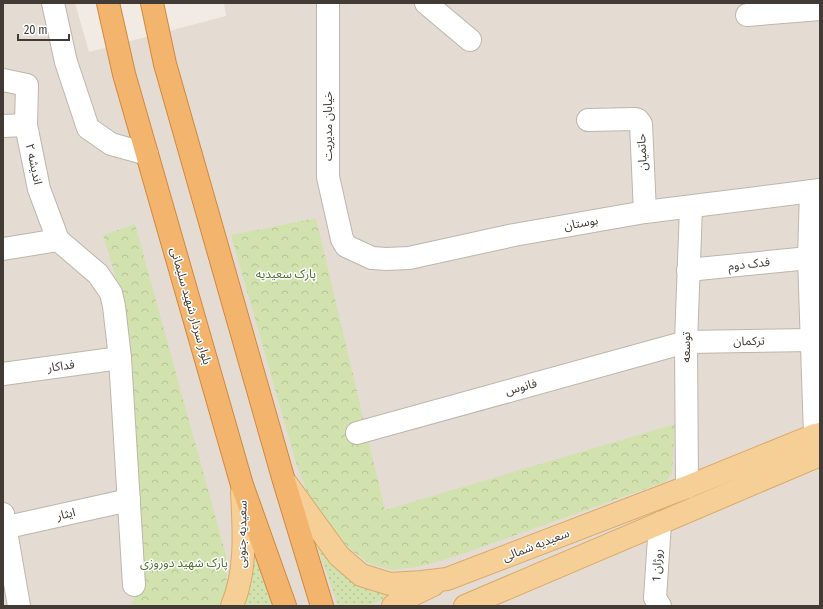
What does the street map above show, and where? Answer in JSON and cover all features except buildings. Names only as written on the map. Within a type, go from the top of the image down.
[{"type":"highway","name":"بلوار سردار شهید سلیمانی","points":[[108,3],[124,74],[242,485],[285,606]]},
{"type":"highway","points":[[152,3],[165,64],[284,481],[322,606]]},
{"type":"main road","name":"سعیدیه شمالی","points":[[284,481],[339,556],[361,575],[390,584],[422,582],[447,579],[687,487],[818,441]]},
{"type":"main road","points":[[465,606],[660,523],[818,441]]},
{"type":"main road","name":"سعیدیه جنوبی","points":[[232,606],[238,593],[243,561],[244,529],[242,485]]},
{"type":"main road","points":[[393,606],[398,602],[447,579]]},
{"type":"street","points":[[53,3],[66,62],[88,128],[111,144],[147,154]]},
{"type":"street","name":"خیابان مدیریت","points":[[328,3],[328,177],[342,239],[346,246]]},
{"type":"street","points":[[426,3],[470,40]]},
{"type":"street","points":[[747,15],[820,10]]},
{"type":"street","name":"اندیشه ۲","points":[[3,80],[27,85],[26,125],[39,189],[58,240]]},
{"type":"street","name":"حاتمیان","points":[[588,120],[635,119],[641,124],[645,212]]},
{"type":"street","points":[[3,126],[26,125]]},
{"type":"street","points":[[815,190],[810,258],[812,340],[818,441]]},
{"type":"street","name":"بوستان","points":[[346,246],[372,258],[409,258],[514,235],[645,212],[815,190]]},
{"type":"street","name":"توسعه","points":[[687,487],[686,342],[690,207]]},
{"type":"street","points":[[3,249],[58,240],[98,274],[111,292],[120,358],[134,585]]},
{"type":"street","name":"فدک دوم","points":[[688,270],[810,258]]},
{"type":"street","name":"ترکمان","points":[[686,342],[812,340]]},
{"type":"street","name":"فانوس","points":[[357,433],[686,342]]},
{"type":"street","name":"فداکار","points":[[3,374],[120,358]]},
{"type":"street","name":"ایثار","points":[[4,523],[129,500]]},
{"type":"street","points":[[4,523],[19,606]]},
{"type":"street","name":"روژان 1","points":[[660,523],[655,598],[660,606]]},
{"type":"shaded area","points":[[3,3],[75,3],[89,52],[226,16],[224,3],[820,3],[820,606],[3,606]]},
{"type":"green space","name":"پارک سعیدیه","points":[[316,218],[385,510],[675,424],[672,473],[665,482],[451,558],[417,567],[392,570],[370,564],[352,551],[335,534],[309,497],[297,466],[231,235]]},
{"type":"green space","name":"پارک شهید دوروزی","points":[[135,224],[226,555],[227,585],[220,606],[135,606],[131,603],[142,587],[133,368],[119,288],[103,235]]},
{"type":"green space","points":[[314,537],[340,572],[354,583],[379,593],[397,593],[367,606],[338,606]]},
{"type":"green space","points":[[252,549],[272,606],[243,606]]}]
